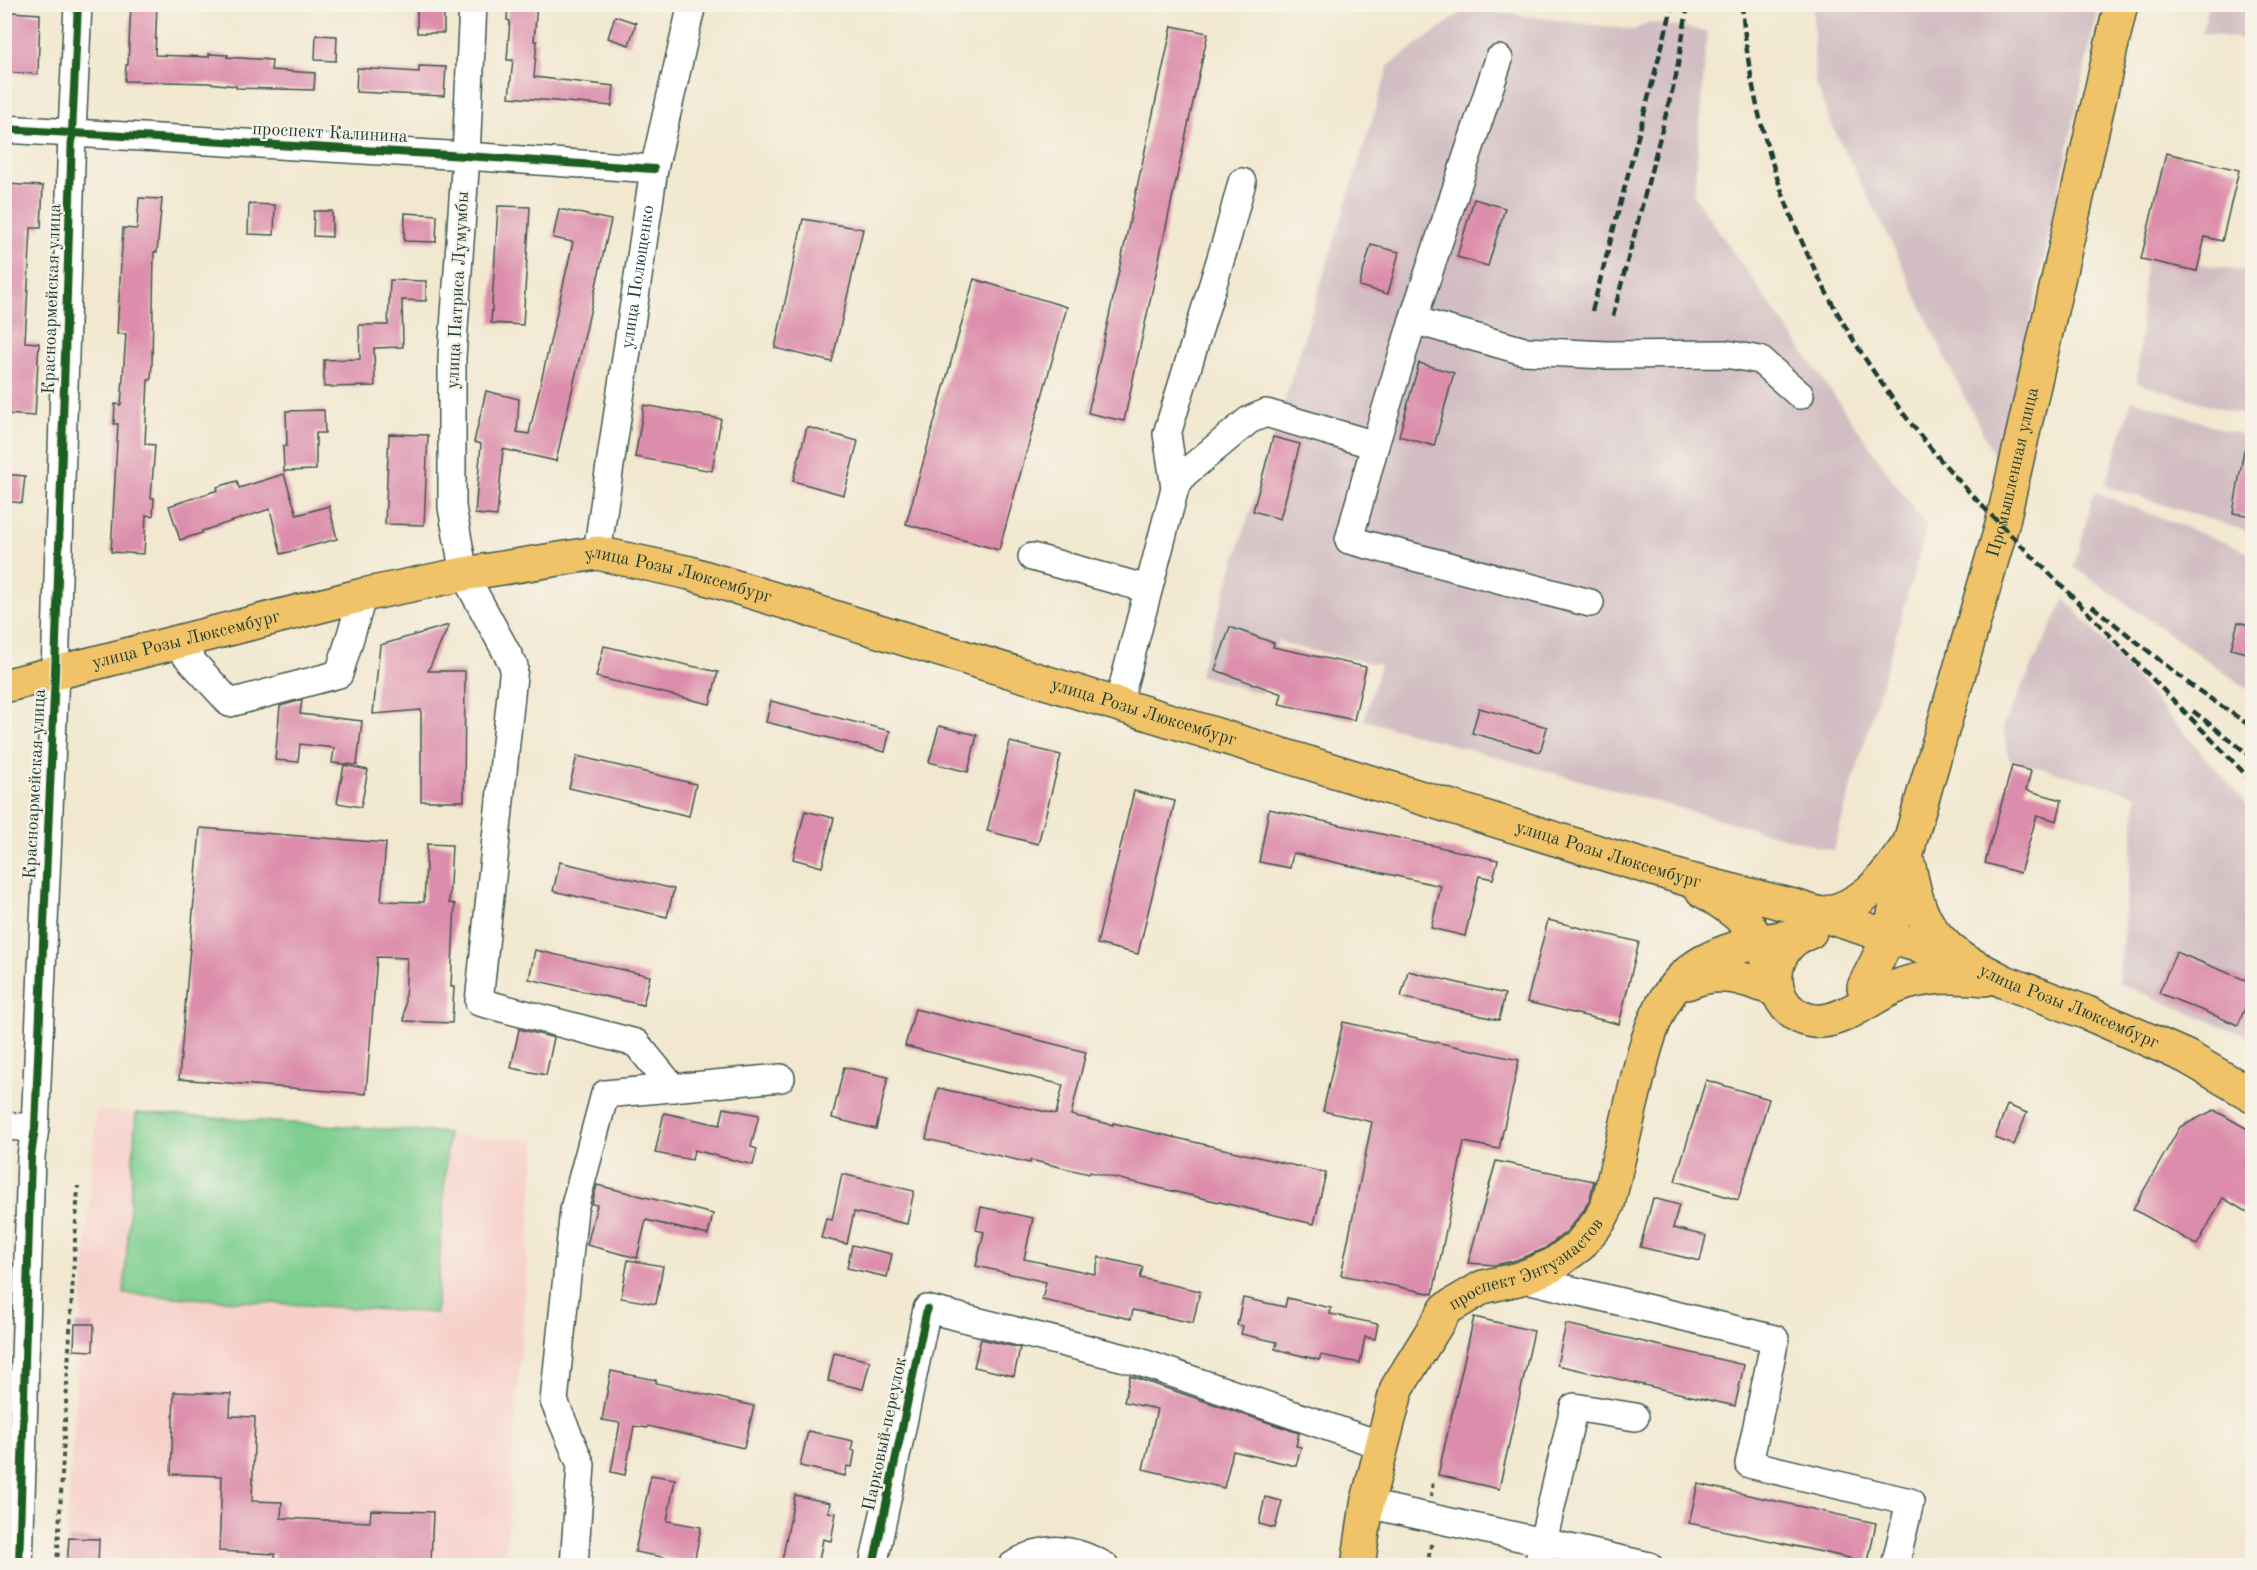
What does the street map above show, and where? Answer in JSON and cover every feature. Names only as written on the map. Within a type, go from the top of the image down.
[{"type":"main road","name":"Промышленная улица","points":[[1857,999],[1889,937],[1909,850],[2002,525],[2121,4]]},
{"type":"main road","name":"улица Розы Люксембург","points":[[4,686],[363,595],[464,574],[597,553],[690,573],[1686,879],[1813,924],[1889,937],[1963,960],[2005,982],[2085,1012],[2187,1057],[2253,1095]]},
{"type":"main road","points":[[1777,987],[1777,964],[1789,943],[1813,924],[1847,908],[1876,887],[1909,850]]},
{"type":"main road","points":[[1909,850],[1918,904],[1929,927],[1943,945],[1963,960]]},
{"type":"main road","points":[[1686,879],[1744,920],[1755,931],[1784,1002],[1792,1011],[1809,1020],[1833,1019],[1857,999],[1923,978],[1958,977],[2005,982]]},
{"type":"main road","points":[[1813,924],[1846,938],[1856,948],[1863,960],[1866,974],[1857,999]]},
{"type":"main road","name":"проспект Энтузиастов","points":[[1358,1566],[1367,1504],[1397,1388],[1446,1309],[1483,1287],[1522,1278],[1553,1265],[1580,1245],[1600,1220],[1608,1204],[1649,1035],[1660,1008],[1672,990],[1687,973],[1704,962],[1813,924]]},
{"type":"main road","points":[[1672,990],[1703,976],[1715,974],[1777,987]]},
{"type":"street","name":"Красноармейская улица","points":[[19,1566],[31,1156],[35,1128],[55,673],[78,4]]},
{"type":"street","name":"улица Патриса Лумумбы","points":[[473,4],[466,156],[452,357],[452,507],[464,574],[514,666],[479,1002],[636,1043],[673,1088]]},
{"type":"street","name":"улица Полющенко","points":[[597,553],[654,169],[692,4]]},
{"type":"street","points":[[1499,59],[1374,445],[1350,540],[1590,603]]},
{"type":"street","name":"проспект Калинина","points":[[4,129],[654,169]]},
{"type":"street","points":[[1174,488],[1167,434],[1242,182]]},
{"type":"street","points":[[1413,320],[1524,351],[1606,355],[1726,354],[1760,360],[1800,394]]},
{"type":"street","points":[[1118,705],[1174,488],[1184,474],[1249,420],[1266,413],[1374,445]]},
{"type":"street","points":[[1032,557],[1148,589]]},
{"type":"street","points":[[174,642],[230,704],[339,674],[363,595]]},
{"type":"street","points":[[574,1566],[581,1465],[554,1401],[574,1209],[605,1094],[781,1078]]},
{"type":"street","points":[[4,1126],[35,1128]]},
{"type":"street","points":[[1522,1278],[1775,1339],[1749,1464],[1910,1502],[1895,1566]]},
{"type":"street","name":"Парковый переулок","points":[[873,1566],[927,1309],[1137,1361],[1381,1445]]},
{"type":"street","points":[[1541,1554],[1574,1407],[1635,1417]]},
{"type":"street","points":[[1367,1504],[1541,1554],[1649,1566]]},
{"type":"street","points":[[1012,1566],[1038,1552],[1062,1550],[1085,1555],[1105,1566]]},
{"type":"path","points":[[57,1566],[78,1186]]},
{"type":"shaded area","points":[[1472,5],[1495,5],[1495,12],[1634,30],[1649,22],[1707,31],[1694,196],[1927,528],[1833,851],[1364,720],[1380,665],[1295,647],[1278,640],[1262,694],[1199,675],[1389,65]]},
{"type":"shaded area","points":[[1813,5],[2099,5],[1999,465],[1834,130],[1815,82]]},
{"type":"shaded area","points":[[2209,5],[2252,5],[2252,40],[2201,33]]},
{"type":"shaded area","points":[[2145,257],[2252,271],[2252,418],[2137,383]]},
{"type":"shaded area","points":[[2132,400],[2252,438],[2252,533],[2105,486]]},
{"type":"shaded area","points":[[2094,492],[2252,553],[2252,692],[2074,567]]},
{"type":"shaded area","points":[[2065,598],[2252,810],[2252,1038],[2118,983],[2137,795],[2009,759],[2003,726]]},
{"type":"shaded area","points":[[96,1111],[536,1141],[505,1565],[64,1566]]},
{"type":"green space","points":[[136,1113],[448,1133],[436,1313],[124,1294]]},
{"type":"building","points":[[131,4],[157,4],[155,55],[209,57],[209,54],[272,60],[271,70],[315,73],[314,90],[236,88],[236,86],[208,83],[125,81]]},
{"type":"building","points":[[417,4],[444,4],[444,33],[417,33]]},
{"type":"building","points":[[508,4],[537,4],[534,77],[614,86],[612,106],[509,97],[513,60],[507,60],[510,21],[507,20]]},
{"type":"building","points":[[11,12],[40,14],[38,74],[5,72],[6,54],[9,54]]},
{"type":"building","points":[[615,16],[636,23],[629,45],[608,38]]},
{"type":"building","points":[[1172,26],[1208,33],[1124,421],[1088,413]]},
{"type":"building","points":[[316,35],[337,36],[336,61],[315,60]]},
{"type":"building","points":[[419,66],[446,67],[444,96],[356,92],[357,68],[419,72]]},
{"type":"building","points":[[2166,153],[2239,170],[2222,241],[2205,237],[2197,271],[2141,259]]},
{"type":"building","points":[[4,184],[43,186],[41,228],[31,228],[25,342],[39,343],[35,416],[4,414],[4,297],[8,227],[4,227]]},
{"type":"building","points":[[139,198],[162,199],[157,252],[154,252],[152,363],[151,380],[148,380],[145,444],[155,445],[151,498],[154,498],[153,516],[146,515],[144,554],[111,552],[118,424],[114,424],[115,404],[121,405],[126,334],[117,334],[123,228],[137,229]]},
{"type":"building","points":[[1474,199],[1505,208],[1488,266],[1457,257]]},
{"type":"building","points":[[249,204],[275,205],[274,235],[248,234]]},
{"type":"building","points":[[498,206],[530,207],[523,325],[491,323]]},
{"type":"building","points":[[559,209],[611,220],[556,461],[503,449],[497,516],[475,514],[481,444],[474,442],[486,391],[519,399],[517,432],[529,434],[573,242],[553,238]]},
{"type":"building","points":[[314,211],[332,211],[332,237],[313,236]]},
{"type":"building","points":[[405,213],[437,215],[436,242],[404,241]]},
{"type":"building","points":[[803,219],[863,229],[832,362],[775,348]]},
{"type":"building","points":[[1371,245],[1399,252],[1388,294],[1359,286]]},
{"type":"building","points":[[974,279],[1067,307],[999,550],[906,524]]},
{"type":"building","points":[[390,280],[426,281],[426,301],[402,300],[403,347],[374,348],[375,386],[324,387],[324,360],[360,359],[359,325],[388,325]]},
{"type":"building","points":[[1419,363],[1454,373],[1434,446],[1399,436]]},
{"type":"building","points":[[644,405],[721,419],[712,471],[635,457]]},
{"type":"building","points":[[324,410],[325,433],[316,433],[316,470],[284,471],[283,446],[287,446],[286,411]]},
{"type":"building","points":[[807,427],[858,441],[844,495],[793,481]]},
{"type":"building","points":[[389,434],[428,435],[424,525],[385,524]]},
{"type":"building","points":[[1273,437],[1300,444],[1280,519],[1253,511]]},
{"type":"building","points":[[2244,450],[2253,451],[2253,516],[2233,513]]},
{"type":"building","points":[[4,474],[25,476],[22,503],[4,501]]},
{"type":"building","points":[[284,474],[297,515],[329,506],[337,539],[281,554],[270,509],[180,540],[169,506],[218,490],[217,487],[237,481],[239,488]]},
{"type":"building","points":[[2238,622],[2253,626],[2253,655],[2231,649]]},
{"type":"building","points":[[449,625],[428,671],[465,671],[464,801],[421,801],[421,710],[373,714],[380,645]]},
{"type":"building","points":[[1230,627],[1274,643],[1273,647],[1366,667],[1354,720],[1279,704],[1282,694],[1215,670]]},
{"type":"building","points":[[604,646],[718,672],[710,704],[596,677]]},
{"type":"building","points":[[302,700],[300,714],[362,721],[357,765],[332,763],[334,748],[300,744],[298,762],[275,760],[280,706]]},
{"type":"building","points":[[771,701],[890,731],[885,752],[766,722]]},
{"type":"building","points":[[1479,708],[1547,727],[1540,752],[1472,733]]},
{"type":"building","points":[[939,726],[977,735],[968,772],[929,762]]},
{"type":"building","points":[[1010,742],[1061,755],[1038,844],[987,831]]},
{"type":"building","points":[[577,756],[696,784],[689,816],[569,788]]},
{"type":"building","points":[[344,765],[368,770],[361,807],[337,803]]},
{"type":"building","points":[[2012,766],[2031,771],[2026,790],[2062,800],[2057,821],[2037,815],[2020,873],[1985,863]]},
{"type":"building","points":[[1134,791],[1175,801],[1138,954],[1097,944]]},
{"type":"building","points":[[1269,809],[1498,860],[1493,879],[1479,876],[1465,936],[1431,928],[1441,886],[1293,853],[1290,868],[1259,862]]},
{"type":"building","points":[[805,811],[834,818],[822,867],[793,859]]},
{"type":"building","points":[[200,828],[386,843],[381,901],[424,902],[427,844],[452,845],[449,903],[455,904],[451,987],[454,987],[452,1023],[404,1021],[407,958],[377,957],[366,1094],[179,1079]]},
{"type":"building","points":[[560,862],[674,889],[667,917],[553,891]]},
{"type":"building","points":[[1548,920],[1639,942],[1619,1024],[1527,1002]]},
{"type":"building","points":[[535,950],[650,976],[643,1005],[529,979]]},
{"type":"building","points":[[2176,952],[2253,983],[2253,989],[2238,1025],[2159,993]]},
{"type":"building","points":[[1408,971],[1505,994],[1499,1020],[1401,997]]},
{"type":"building","points":[[915,1009],[1086,1052],[1071,1115],[1326,1173],[1314,1224],[1090,1172],[1089,1174],[1030,1160],[1030,1163],[926,1139],[938,1088],[1056,1114],[1063,1085],[905,1046]]},
{"type":"building","points":[[1343,1022],[1519,1060],[1499,1149],[1464,1142],[1433,1294],[1341,1275],[1372,1122],[1323,1111]]},
{"type":"building","points":[[519,1029],[554,1038],[546,1075],[511,1068]]},
{"type":"building","points":[[844,1067],[888,1077],[876,1129],[832,1118]]},
{"type":"building","points":[[1706,1080],[1769,1099],[1738,1200],[1675,1181]]},
{"type":"building","points":[[2007,1105],[2027,1113],[2014,1145],[1995,1138]]},
{"type":"building","points":[[724,1108],[759,1115],[751,1147],[757,1149],[753,1165],[694,1150],[692,1160],[655,1153],[664,1113],[720,1125]]},
{"type":"building","points":[[2214,1110],[2253,1132],[2253,1216],[2223,1198],[2197,1245],[2133,1209],[2180,1127]]},
{"type":"building","points":[[1496,1161],[1594,1181],[1590,1198],[1584,1210],[1567,1231],[1544,1249],[1495,1265],[1468,1263]]},
{"type":"building","points":[[842,1174],[914,1191],[907,1224],[854,1212],[847,1244],[821,1238],[826,1218],[832,1220]]},
{"type":"building","points":[[597,1185],[713,1214],[708,1235],[646,1220],[637,1258],[587,1245],[597,1205],[592,1204]]},
{"type":"building","points":[[1653,1198],[1679,1205],[1673,1228],[1706,1236],[1700,1261],[1640,1247]]},
{"type":"building","points":[[981,1207],[1033,1218],[1024,1259],[1095,1274],[1099,1257],[1143,1267],[1140,1278],[1200,1291],[1193,1323],[1133,1310],[1131,1319],[1042,1300],[1046,1282],[976,1266],[984,1232],[976,1230]]},
{"type":"building","points":[[852,1245],[892,1254],[887,1277],[847,1268]]},
{"type":"building","points":[[628,1260],[663,1266],[656,1304],[621,1298]]},
{"type":"building","points":[[1243,1298],[1285,1307],[1287,1298],[1331,1308],[1330,1314],[1378,1324],[1375,1339],[1365,1337],[1360,1363],[1321,1355],[1319,1360],[1275,1349],[1277,1342],[1241,1334],[1243,1326],[1237,1325]]},
{"type":"building","points":[[1474,1317],[1534,1331],[1499,1489],[1438,1475]]},
{"type":"building","points":[[75,1324],[94,1324],[93,1351],[74,1350]]},
{"type":"building","points":[[1566,1324],[1744,1365],[1735,1406],[1557,1365]]},
{"type":"building","points":[[981,1339],[1020,1348],[1014,1376],[974,1367]]},
{"type":"building","points":[[834,1353],[870,1361],[863,1389],[828,1381]]},
{"type":"building","points":[[611,1371],[656,1380],[656,1383],[754,1406],[744,1448],[648,1426],[647,1428],[634,1426],[625,1475],[611,1472],[620,1423],[602,1420]]},
{"type":"building","points":[[1130,1376],[1299,1433],[1296,1446],[1301,1447],[1296,1466],[1233,1451],[1224,1488],[1143,1469],[1157,1409],[1124,1402]]},
{"type":"building","points":[[174,1392],[231,1394],[230,1416],[255,1417],[252,1501],[282,1502],[281,1518],[370,1522],[371,1510],[433,1512],[431,1562],[370,1560],[370,1566],[275,1566],[275,1554],[219,1551],[222,1476],[171,1474]]},
{"type":"building","points":[[808,1431],[853,1441],[851,1450],[855,1451],[852,1467],[847,1466],[845,1476],[800,1466]]},
{"type":"building","points":[[651,1475],[675,1479],[667,1521],[701,1527],[694,1563],[635,1552]]},
{"type":"building","points":[[1698,1484],[1876,1523],[1868,1562],[1689,1523]]},
{"type":"building","points":[[795,1495],[830,1503],[828,1512],[836,1513],[831,1541],[823,1539],[818,1566],[781,1566]]},
{"type":"building","points":[[1265,1497],[1282,1501],[1275,1528],[1259,1524]]},
{"type":"building","points":[[69,1538],[99,1539],[98,1566],[67,1566]]},
{"type":"railway","points":[[1592,311],[1673,4]]},
{"type":"railway","points":[[1613,316],[1676,76],[1688,4]]},
{"type":"railway","points":[[1742,4],[1749,66],[1762,127],[1780,186],[1802,243],[1829,298],[1860,351],[1895,402],[1963,486],[2252,781]]},
{"type":"railway","points":[[2092,606],[2192,686],[2252,727]]},
{"type":"railway","points":[[2193,711],[2252,757]]},
{"type":"cycle path","points":[[19,1566],[31,1156],[35,1128],[55,673],[78,4]]},
{"type":"cycle path","points":[[4,129],[654,169]]},
{"type":"cycle path","points":[[873,1566],[927,1309]]}]
